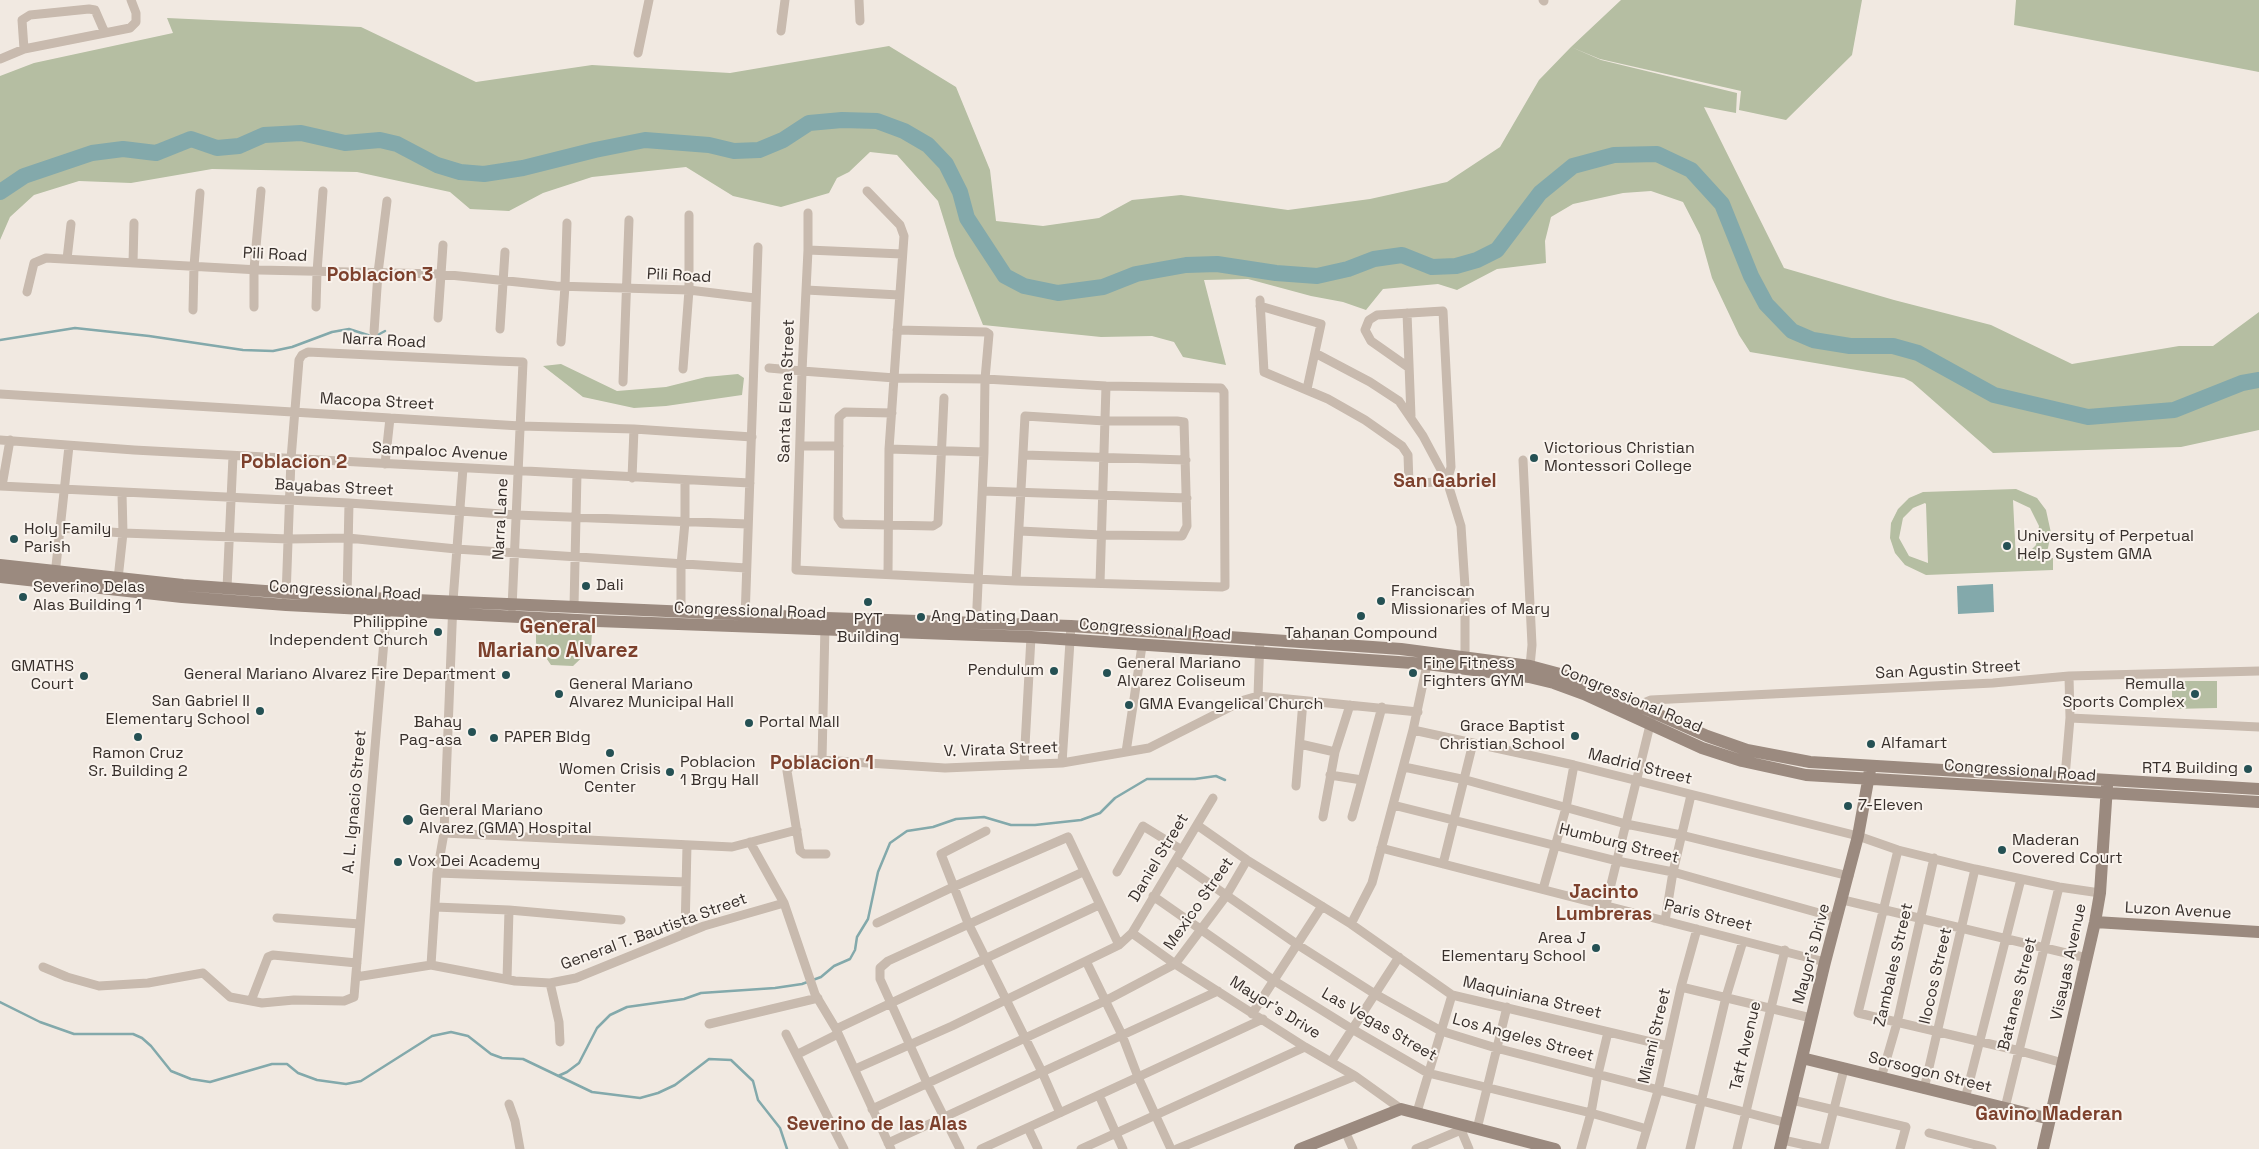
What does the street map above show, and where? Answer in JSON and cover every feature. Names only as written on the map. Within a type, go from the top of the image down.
[{"type":"main road","name":"Congressional Road","points":[[0,565],[182,597],[286,599],[453,607],[512,603],[574,606],[643,616],[681,611],[744,620]]},
{"type":"main road","name":"Congressional Road","points":[[0,577],[55,576],[118,579],[227,588],[286,599],[347,597],[387,604]]},
{"type":"main road","name":"Congressional Road","points":[[453,607],[512,617],[643,616],[744,620],[1259,654],[1428,658]]},
{"type":"main road","name":"Congressional Road","points":[[825,624],[977,623],[1071,626],[1260,638],[1465,663],[1554,683],[1652,718],[1702,748],[1772,769],[1806,775],[1870,772],[2065,777],[2259,789]]},
{"type":"main road","name":"Congressional Road","points":[[1465,663],[1530,666],[1588,683],[1639,705],[1652,718]]},
{"type":"main road","name":"Congressional Road","points":[[1870,772],[2107,793],[2259,802]]},
{"type":"main road","name":"Mayor's Drive","points":[[1781,1145],[1825,962],[1849,876],[1870,772]]},
{"type":"main road","name":"Visayas Avenue","points":[[2043,1149],[2095,922],[2100,893],[2108,780]]},
{"type":"main road","name":"Luzon Avenue","points":[[2095,922],[2259,932]]},
{"type":"main road","name":"Sorsogon Street","points":[[1802,1058],[1844,1070],[2050,1119]]},
{"type":"main road","name":"Mayor's Drive","points":[[1401,1109],[1417,1112],[1532,1147],[1555,1149]]},
{"type":"main road","points":[[1300,1149],[1401,1109]]},
{"type":"street","points":[[0,59],[24,49],[130,28],[136,22],[136,13],[131,0]]},
{"type":"street","points":[[638,53],[648,0]]},
{"type":"street","points":[[781,31],[784,0]]},
{"type":"street","points":[[859,0],[860,21]]},
{"type":"street","points":[[24,49],[22,20],[30,15],[95,10],[105,33]]},
{"type":"street","points":[[316,306],[323,190]]},
{"type":"street","points":[[769,368],[895,378],[985,379],[1223,390],[1225,582],[1222,587],[888,574],[889,449],[895,378],[904,236],[900,224],[867,191]]},
{"type":"street","points":[[254,307],[254,269],[261,192]]},
{"type":"street","points":[[193,310],[194,266],[200,193]]},
{"type":"street","points":[[374,332],[378,273],[387,201]]},
{"type":"street","name":"Santa Elena Street","points":[[808,213],[796,570],[888,574]]},
{"type":"street","points":[[683,369],[689,290],[689,215]]},
{"type":"street","points":[[623,382],[628,220]]},
{"type":"street","points":[[560,342],[565,286],[567,222]]},
{"type":"street","points":[[67,259],[71,224]]},
{"type":"street","points":[[133,263],[134,224]]},
{"type":"street","points":[[438,318],[443,245]]},
{"type":"street","points":[[744,620],[758,247]]},
{"type":"street","points":[[808,250],[902,254]]},
{"type":"street","points":[[500,329],[505,252]]},
{"type":"street","name":"Pili Road","points":[[26,292],[34,263],[46,258],[317,272],[440,274],[565,286],[689,290],[755,298]]},
{"type":"street","points":[[806,290],[899,295]]},
{"type":"street","points":[[1307,390],[1322,324],[1260,303],[1264,372],[1307,390],[1365,420],[1402,446],[1408,455],[1409,484],[1447,481]]},
{"type":"street","points":[[1408,367],[1370,341],[1366,330],[1367,324],[1372,317],[1444,311],[1451,467],[1447,481]]},
{"type":"street","points":[[1407,313],[1411,416]]},
{"type":"street","points":[[897,330],[988,332],[976,636]]},
{"type":"street","name":"Narra Road","points":[[295,413],[299,360],[308,352],[523,362]]},
{"type":"street","points":[[1315,353],[1388,392],[1399,402],[1411,416],[1447,481],[1461,526],[1465,587],[1465,663]]},
{"type":"street","name":"Narra Lane","points":[[512,617],[523,362]]},
{"type":"street","points":[[1100,583],[1106,386]]},
{"type":"street","name":"Macopa Street","points":[[0,394],[520,426],[634,429],[752,438]]},
{"type":"street","points":[[892,414],[843,413],[839,417],[839,521],[842,524],[933,526],[938,523],[944,398]]},
{"type":"street","points":[[286,599],[291,459],[295,413]]},
{"type":"street","points":[[1016,580],[1025,416],[1105,421],[1182,421],[1184,424],[1187,526],[1182,536],[1020,531]]},
{"type":"street","points":[[385,464],[390,418]]},
{"type":"street","points":[[632,478],[634,429]]},
{"type":"street","points":[[1,486],[5,440]]},
{"type":"street","name":"Sampaloc Avenue","points":[[5,440],[69,446],[233,456],[750,484]]},
{"type":"street","points":[[55,576],[69,446]]},
{"type":"street","points":[[800,446],[839,446]]},
{"type":"street","points":[[889,449],[984,452]]},
{"type":"street","points":[[1024,455],[1186,460]]},
{"type":"street","points":[[227,588],[233,456]]},
{"type":"street","points":[[1523,460],[1532,645],[1530,666]]},
{"type":"street","points":[[431,965],[437,873],[444,833],[456,549],[463,468]]},
{"type":"street","points":[[574,606],[577,474]]},
{"type":"street","points":[[681,611],[685,480]]},
{"type":"street","name":"Bayabas Street","points":[[1,486],[349,503],[459,510],[516,516],[576,516],[747,524]]},
{"type":"street","points":[[983,491],[1187,498]]},
{"type":"street","points":[[118,579],[123,533],[122,493]]},
{"type":"street","points":[[347,597],[349,503]]},
{"type":"street","points":[[61,528],[123,533],[288,539],[348,538],[574,558],[746,568]]},
{"type":"street","name":"A. L. Ignacio Street","points":[[251,1001],[262,1004],[294,1000],[344,1002],[354,997],[387,604]]},
{"type":"street","points":[[822,760],[825,624]]},
{"type":"street","points":[[1062,762],[1071,626]]},
{"type":"street","points":[[1024,764],[1032,638]]},
{"type":"street","points":[[1260,638],[1258,696],[1418,712]]},
{"type":"street","points":[[1126,752],[1142,646]]},
{"type":"street","points":[[1351,924],[1372,883],[1418,712],[1428,658]]},
{"type":"street","name":"San Agustin Street","points":[[1639,705],[1651,700],[1993,683],[2069,676],[2259,671]]},
{"type":"street","points":[[2065,777],[2070,718],[2069,676]]},
{"type":"street","name":"V. Virata Street","points":[[826,854],[802,853],[787,772],[792,764],[801,760],[945,768],[1062,762],[1150,748],[1244,700],[1258,696]]},
{"type":"street","points":[[1296,786],[1303,701]]},
{"type":"street","points":[[1323,817],[1335,752],[1350,705]]},
{"type":"street","points":[[1352,817],[1382,707]]},
{"type":"street","points":[[1606,905],[1652,718]]},
{"type":"street","points":[[2070,718],[2259,728]]},
{"type":"street","name":"Madrid Street","points":[[1413,730],[1574,766],[1858,836]]},
{"type":"street","points":[[1443,864],[1466,780],[1473,743]]},
{"type":"street","points":[[1300,744],[1335,752]]},
{"type":"street","points":[[1543,889],[1566,808],[1574,766]]},
{"type":"street","points":[[1404,767],[1466,780],[1626,824],[1681,835],[1849,876]]},
{"type":"street","points":[[1330,775],[1362,780]]},
{"type":"street","points":[[1665,921],[1673,872],[1692,795]]},
{"type":"street","name":"Daniel Street","points":[[855,1069],[910,1045],[1119,945],[1132,933],[1213,798]]},
{"type":"street","name":"Humburg Street","points":[[1393,805],[1556,844],[1617,861],[1673,872],[1837,918]]},
{"type":"street","points":[[1116,872],[1143,826],[1182,850]]},
{"type":"street","name":"Maquiniana Street","points":[[1196,826],[1351,924],[1452,995],[1668,1046]]},
{"type":"street","points":[[444,833],[732,847],[797,830]]},
{"type":"street","points":[[986,831],[941,854],[968,923],[1042,1072],[1060,1113]]},
{"type":"street","points":[[1858,836],[1898,850],[1975,869],[2059,887],[2100,893]]},
{"type":"street","points":[[878,923],[953,887],[1068,837],[1082,872],[1119,945]]},
{"type":"street","points":[[750,842],[784,903],[817,996],[855,1069],[889,1146],[944,1117],[1218,991]]},
{"type":"street","points":[[685,933],[687,845]]},
{"type":"street","name":"Paris Street","points":[[1381,848],[1743,941],[1785,950],[1825,962]]},
{"type":"street","points":[[1898,850],[1858,1012],[1938,1033],[1981,1041],[2063,1063]]},
{"type":"street","name":"Zambales Street","points":[[1881,1078],[1897,1023],[1934,858]]},
{"type":"street","name":"Mexico Street","points":[[1175,964],[1226,896],[1247,860]]},
{"type":"street","name":"Los Angeles Street","points":[[1176,861],[1298,945],[1375,994],[1441,1031],[1496,1048],[1787,1123]]},
{"type":"street","name":"Ilocos Street","points":[[1924,1089],[1975,869]]},
{"type":"street","points":[[960,1149],[927,1083],[879,973],[883,964],[968,923],[1082,872]]},
{"type":"street","points":[[437,873],[686,882]]},
{"type":"street","points":[[1965,1099],[2021,878]]},
{"type":"street","name":"Batanes Street","points":[[2005,1108],[2059,887]]},
{"type":"street","name":"Las Vegas Street","points":[[1153,896],[1274,980],[1352,1029],[1428,1073],[1591,1113],[1647,1129]]},
{"type":"street","points":[[1843,900],[2087,958]]},
{"type":"street","name":"General T. Bautista Street","points":[[356,977],[431,965],[507,979],[514,982],[550,983],[576,978],[685,933],[784,903]]},
{"type":"street","points":[[798,1054],[891,1003],[1099,905]]},
{"type":"street","points":[[1252,1014],[1322,906]]},
{"type":"street","points":[[434,908],[509,910],[621,920]]},
{"type":"street","points":[[507,979],[509,910]]},
{"type":"street","points":[[277,918],[360,924]]},
{"type":"street","name":"Miami Street","points":[[1641,1149],[1658,1091],[1681,987],[1697,929]]},
{"type":"street","name":"Mayor's Drive","points":[[1132,933],[1175,964],[1252,1014],[1355,1076],[1401,1109]]},
{"type":"street","points":[[1690,1149],[1726,997],[1743,941]]},
{"type":"street","name":"Taft Avenue","points":[[1737,1149],[1769,1008],[1785,950]]},
{"type":"street","points":[[43,967],[67,977],[99,986],[148,982],[203,973],[230,997],[251,1001],[268,958],[272,955],[357,963]]},
{"type":"street","points":[[1332,1062],[1399,957]]},
{"type":"street","points":[[1086,961],[1122,1035],[1155,1116],[1171,1149]]},
{"type":"street","points":[[872,1109],[1105,1001],[1175,964]]},
{"type":"street","points":[[550,983],[559,1022],[560,1042]]},
{"type":"street","points":[[1681,987],[1812,1018]]},
{"type":"street","points":[[1417,1112],[1452,995]]},
{"type":"street","points":[[709,1024],[817,996]]},
{"type":"street","points":[[1469,1149],[1469,1129],[1487,1087],[1507,1007]]},
{"type":"street","points":[[982,1149],[1262,1019]]},
{"type":"street","points":[[1581,1149],[1591,1113],[1608,1032]]},
{"type":"street","points":[[786,1034],[798,1054],[844,1149]]},
{"type":"street","points":[[1081,1149],[1305,1047]]},
{"type":"street","points":[[1781,1145],[1824,1149],[1844,1070]]},
{"type":"street","points":[[1177,1149],[1355,1076]]},
{"type":"street","points":[[1099,1095],[1124,1149]]},
{"type":"street","points":[[1792,1100],[1906,1127],[1900,1149]]},
{"type":"street","points":[[509,1104],[515,1121],[520,1149]]},
{"type":"street","points":[[1028,1128],[1038,1149]]},
{"type":"street","points":[[1416,1149],[1469,1129]]},
{"type":"street","points":[[1345,1131],[1353,1149]]},
{"type":"street","points":[[1928,1133],[1992,1149]]},
{"type":"green space","points":[[1621,0],[1862,0],[1852,55],[1786,120],[1739,110],[1741,91],[1600,59],[1571,47]]},
{"type":"green space","points":[[2016,0],[2259,0],[2259,72],[2014,25]]},
{"type":"green space","points":[[167,18],[361,27],[476,82],[592,65],[730,73],[889,46],[956,87],[990,170],[996,221],[1043,226],[1099,218],[1132,200],[1181,195],[1288,210],[1370,199],[1447,182],[1500,147],[1539,80],[1571,47],[1601,60],[1737,93],[1736,113],[1704,107],[1784,268],[1894,300],[1991,325],[2072,364],[2179,346],[2213,346],[2259,312],[2259,430],[2181,447],[1993,453],[1912,382],[1904,378],[1750,352],[1739,335],[1712,278],[1700,235],[1683,202],[1651,191],[1623,193],[1573,204],[1551,217],[1545,241],[1546,263],[1497,269],[1457,290],[1438,284],[1383,289],[1366,310],[1343,302],[1311,296],[1248,279],[1204,280],[1226,365],[1183,357],[1174,342],[1152,336],[1101,337],[983,325],[955,256],[938,201],[897,155],[870,152],[849,172],[837,178],[829,193],[781,207],[733,196],[686,167],[592,177],[543,193],[509,211],[470,209],[450,192],[357,172],[212,169],[131,183],[79,181],[34,195],[10,217],[0,240],[0,76],[34,63],[173,33]]},
{"type":"green space","points":[[561,364],[617,391],[666,387],[706,377],[738,374],[744,378],[742,395],[666,406],[634,408],[583,397],[543,366]]},
{"type":"green space","points":[[2016,489],[2037,498],[2046,510],[2051,533],[2048,548],[2042,559],[2053,558],[2053,570],[1926,575],[1905,565],[1895,553],[1890,538],[1891,523],[1898,509],[1909,498],[1923,492]],"holes":[[[2013,500],[2030,508],[2039,526],[2036,545],[2027,554],[2016,560]],[[1926,504],[1928,563],[1909,556],[1899,538],[1903,518],[1913,508]]]},
{"type":"green space","points":[[536,629],[592,632],[591,649],[573,666],[551,665],[536,643]]},
{"type":"green space","name":"Remulla Sports Complex","points":[[2172,681],[2217,681],[2217,708],[2172,709]]},
{"type":"water","points":[[1993,584],[1994,612],[1958,614],[1957,586]]},
{"type":"waterway","points":[[0,192],[24,176],[92,153],[123,149],[156,153],[191,139],[217,148],[239,146],[264,135],[301,133],[345,143],[380,140],[397,144],[437,165],[460,172],[484,174],[523,168],[645,140],[709,145],[734,151],[759,150],[783,140],[809,123],[842,120],[877,121],[904,131],[928,145],[946,164],[960,192],[967,218],[1005,276],[1024,286],[1058,293],[1103,287],[1136,274],[1186,265],[1217,264],[1276,273],[1317,276],[1348,269],[1374,259],[1402,255],[1432,267],[1456,266],[1477,260],[1497,250],[1540,193],[1573,166],[1614,155],[1657,154],[1691,170],[1722,204],[1751,276],[1766,304],[1792,331],[1813,340],[1850,346],[1893,346],[1918,353],[1994,395],[2088,417],[2174,410],[2242,383],[2259,380]]},
{"type":"waterway","points":[[0,340],[75,328],[149,336],[243,350],[273,351],[292,347],[332,332],[349,329],[374,337],[385,331]]},
{"type":"waterway","points":[[558,1076],[579,1063],[597,1028],[610,1015],[627,1007],[684,999],[701,993],[775,988],[802,984],[821,977],[834,966],[850,959],[855,950],[857,937],[868,919],[878,872],[890,843],[907,831],[933,827],[956,819],[984,817],[1011,825],[1035,825],[1081,820],[1100,813],[1115,798],[1147,779],[1195,779],[1216,776],[1225,780]]},
{"type":"waterway","points":[[0,1002],[40,1022],[74,1034],[133,1034],[142,1038],[151,1046],[171,1071],[191,1079],[210,1082],[272,1064],[287,1064],[298,1073],[317,1080],[346,1084],[361,1081],[432,1036],[451,1032],[468,1036],[491,1054],[502,1058],[523,1059],[592,1092],[640,1098],[658,1093],[675,1085],[709,1059],[731,1060],[753,1081],[758,1100],[780,1128],[787,1149]]},
{"type":"place","name":"Victorious Christian Montessori College","points":[[1534,458]]},
{"type":"place","name":"Holy Family Parish","points":[[14,539]]},
{"type":"place","name":"University of Perpetual Help System GMA","points":[[2007,546]]},
{"type":"place","name":"Dali","points":[[586,586]]},
{"type":"place","name":"Severino Delas Alas Building 1","points":[[23,597]]},
{"type":"place","name":"Franciscan Missionaries of Mary","points":[[1381,601]]},
{"type":"place","name":"PYT Building","points":[[868,602]]},
{"type":"place","name":"Tahanan Compound","points":[[1361,616]]},
{"type":"place","name":"Ang Dating Daan","points":[[921,617]]},
{"type":"place","name":"Philippine Independent Church","points":[[438,632]]},
{"type":"place","name":"Pendulum","points":[[1054,671]]},
{"type":"place","name":"General Mariano Alvarez Coliseum","points":[[1107,673]]},
{"type":"place","name":"Fine Fitness Fighters GYM","points":[[1413,673]]},
{"type":"place","name":"General Mariano Alvarez Fire Department","points":[[506,675]]},
{"type":"place","name":"GMATHS Court","points":[[84,676]]},
{"type":"place","name":"General Mariano Alvarez Municipal Hall","points":[[559,694]]},
{"type":"place","name":"Remulla Sports Complex","points":[[2195,694]]},
{"type":"place","name":"GMA Evangelical Church","points":[[1129,705]]},
{"type":"place","name":"San Gabriel II Elementary School","points":[[260,711]]},
{"type":"place","name":"Portal Mall","points":[[749,723]]},
{"type":"place","name":"Bahay Pag-asa","points":[[472,732]]},
{"type":"place","name":"Grace Baptist Christian School","points":[[1575,736]]},
{"type":"place","name":"Ramon Cruz Sr. Building 2","points":[[138,737]]},
{"type":"place","name":"PAPER Bldg","points":[[494,738]]},
{"type":"place","name":"Alfamart","points":[[1871,744]]},
{"type":"place","name":"Women Crisis Center","points":[[610,753]]},
{"type":"place","name":"RT4 Building","points":[[2248,769]]},
{"type":"place","name":"Poblacion 1 Brgy Hall","points":[[670,772]]},
{"type":"place","name":"7-Eleven","points":[[1848,806]]},
{"type":"place","name":"General Mariano Alvarez (GMA) Hospital","points":[[408,820]]},
{"type":"place","name":"Maderan Covered Court","points":[[2002,850]]},
{"type":"place","name":"Vox Dei Academy","points":[[398,862]]},
{"type":"place","name":"Area J Elementary School","points":[[1596,948]]},
{"type":"district","name":"Poblacion 3","points":[[380,276]]},
{"type":"district","name":"Poblacion 2","points":[[294,463]]},
{"type":"district","name":"San Gabriel","points":[[1445,482]]},
{"type":"district","name":"General Mariano Alvarez","points":[[558,639]]},
{"type":"district","name":"Poblacion 1","points":[[822,764]]},
{"type":"district","name":"Jacinto Lumbreras","points":[[1604,904]]},
{"type":"district","name":"Gavino Maderan","points":[[2049,1115]]},
{"type":"district","name":"Severino de las Alas","points":[[877,1125]]}]
